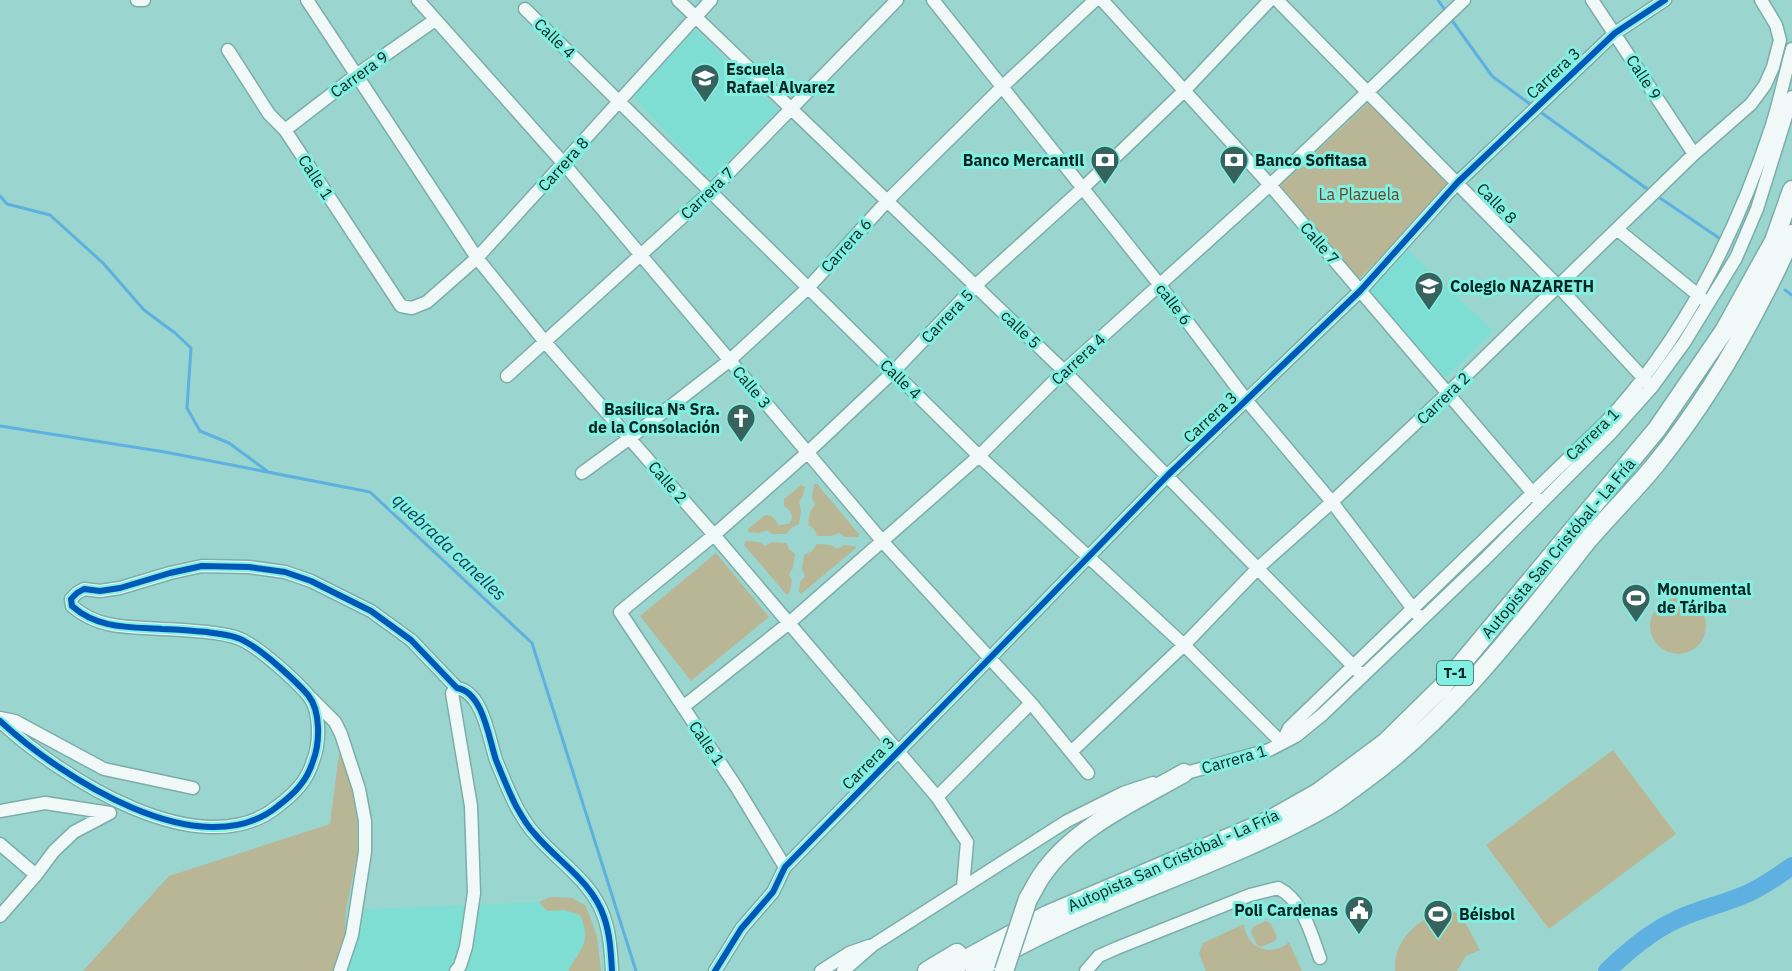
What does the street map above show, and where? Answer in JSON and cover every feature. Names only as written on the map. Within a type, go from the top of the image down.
[{"type":"highway","name":"Autopista San Cristóbal - La Fría","points":[[948,971],[1015,932],[1080,901],[1268,821],[1319,792],[1386,742],[1442,687],[1674,405],[1724,332],[1774,241],[1792,190]]},
{"type":"highway","name":"Autopista San Cristóbal - La Fría","points":[[975,971],[1013,949],[1090,913],[1218,861],[1276,834],[1329,806],[1393,760],[1453,702],[1518,628],[1597,530],[1656,464],[1708,392],[1743,337],[1785,253],[1792,234]]},
{"type":"highway","points":[[1004,971],[1028,899],[1042,875],[1064,849],[1091,828],[1184,773]]},
{"type":"highway","points":[[927,971],[1011,924],[1062,903],[1080,901]]},
{"type":"street","points":[[137,0],[144,0]]},
{"type":"street","name":"Calle 2","points":[[307,0],[477,258],[545,342],[714,535],[937,797],[967,842],[963,887]]},
{"type":"street","name":"Calle 3","points":[[418,0],[564,164],[883,542],[1031,703],[1088,773]]},
{"type":"street","name":"calle 5","points":[[678,0],[1064,371],[1358,671]]},
{"type":"street","name":"Carrera 8","points":[[401,306],[412,308],[427,302],[477,258],[711,0]]},
{"type":"street","name":"Carrera 7","points":[[507,376],[710,192],[897,0]]},
{"type":"street","name":"calle 6","points":[[933,0],[1159,284],[1247,401],[1332,502],[1417,614]]},
{"type":"street","name":"Carrera 6","points":[[582,473],[730,360],[808,288],[888,200],[1002,87],[1095,0]]},
{"type":"street","name":"Calle 7","points":[[1102,0],[1270,185],[1542,503]]},
{"type":"street","name":"Carrera 5","points":[[625,621],[620,612],[714,535],[807,453],[893,372],[976,285],[1083,188],[1184,91],[1270,0]]},
{"type":"street","name":"Calle 8","points":[[1277,0],[1458,182],[1652,387]]},
{"type":"street","name":"Calle 9","points":[[1592,0],[1694,154]]},
{"type":"street","name":"Carrera 3","points":[[715,971],[741,929],[773,892],[784,867],[1089,555],[1168,475],[1360,291],[1458,182],[1615,33],[1665,0]]},
{"type":"street","name":"Carrera 2","points":[[1071,752],[1184,645],[1258,568],[1448,393],[1694,154],[1751,104],[1766,85],[1780,39],[1776,24],[1761,0]]},
{"type":"street","name":"Carrera 4","points":[[683,707],[789,623],[980,456],[1064,371],[1270,185],[1459,4]]},
{"type":"street","name":"Calle 4","points":[[525,9],[893,372],[1184,645],[1282,743]]},
{"type":"street","name":"Carrera 9","points":[[285,130],[435,20]]},
{"type":"street","name":"Carrera 1","points":[[873,945],[1099,803],[1123,792],[1184,773],[1252,756],[1282,743],[1289,729],[1358,671],[1417,614],[1532,492],[1625,402],[1674,336],[1723,249],[1744,198],[1772,124],[1792,49]]},
{"type":"street","name":"Calle 1","points":[[228,50],[269,114],[285,130],[401,306]]},
{"type":"street","name":"Carrera 1","points":[[1417,614],[1485,559],[1610,434],[1652,387],[1684,343],[1736,258],[1757,208],[1792,97]]},
{"type":"street","points":[[1618,230],[1708,302]]},
{"type":"street","points":[[340,971],[352,935],[365,852],[365,821],[359,789],[335,722],[282,669],[246,641],[222,634],[106,624],[83,615],[72,606],[71,599],[76,592],[120,588],[202,566],[249,567],[285,572],[311,581],[371,611],[411,640],[457,688],[464,689],[471,695],[489,729],[496,759],[516,806],[533,833],[589,890],[597,902],[604,916],[609,936],[612,971]]},
{"type":"street","name":"Calle 1","points":[[625,621],[737,788],[784,867]]},
{"type":"street","points":[[456,971],[466,947],[474,893],[471,806],[452,693],[457,688]]},
{"type":"street","points":[[0,720],[48,762],[87,786],[135,809],[167,820],[210,826],[241,825],[265,817],[302,785],[309,774],[318,748],[319,732],[310,697]]},
{"type":"street","points":[[937,797],[1031,703]]},
{"type":"street","points":[[0,720],[15,721],[104,769],[193,788]]},
{"type":"street","points":[[0,811],[45,803],[110,813],[135,809]]},
{"type":"street","points":[[0,916],[54,851],[74,832],[110,813]]},
{"type":"street","points":[[0,844],[36,875]]},
{"type":"street","points":[[1086,971],[1099,956],[1117,948],[1250,895],[1278,888],[1292,897],[1304,918],[1320,958]]},
{"type":"street","points":[[821,971],[849,953],[873,945]]},
{"type":"street","points":[[843,971],[873,945]]},
{"type":"shaded area","name":"Escuela Rafael Alvarez","points":[[695,30],[778,110],[710,179],[633,97]]},
{"type":"shaded area","name":"Colegio NAZARETH","points":[[1407,249],[1493,331],[1446,378],[1368,291]]},
{"type":"shaded area","points":[[539,902],[547,911],[564,910],[580,915],[587,932],[583,946],[568,971],[338,971],[345,934],[346,910]]},
{"type":"green space","name":"La Plazuela","points":[[1369,102],[1451,185],[1357,281],[1276,190]]},
{"type":"green space","points":[[814,484],[817,484],[859,534],[858,537],[845,537],[839,533],[831,536],[817,536],[814,529],[808,525],[810,511],[815,505],[812,498]]},
{"type":"green space","points":[[801,485],[805,487],[799,502],[801,510],[799,524],[792,527],[786,534],[772,534],[767,530],[759,533],[748,532],[748,529],[765,515],[772,516],[779,525],[789,524],[792,516],[784,506],[784,499]]},
{"type":"green space","points":[[746,541],[759,542],[765,546],[772,542],[786,543],[795,554],[793,568],[789,574],[792,581],[789,594],[786,594],[744,545]]},
{"type":"green space","points":[[817,544],[831,545],[837,549],[844,545],[856,548],[801,594],[799,592],[800,582],[805,576],[802,569],[804,555],[812,551]]},
{"type":"green space","points":[[716,553],[769,617],[691,681],[640,616]]},
{"type":"green space","points":[[1678,598],[1689,600],[1698,606],[1704,615],[1706,626],[1704,637],[1698,646],[1689,652],[1678,654],[1667,652],[1658,646],[1652,637],[1650,626],[1652,615],[1658,606],[1667,600]]},
{"type":"green space","points":[[1613,750],[1676,834],[1549,929],[1486,845]]},
{"type":"green space","points":[[339,753],[352,789],[357,821],[357,855],[346,910],[345,934],[338,971],[83,971],[169,876],[330,824]]},
{"type":"green space","points":[[550,897],[572,898],[586,906],[597,936],[601,971],[568,971],[581,950],[585,932],[580,915],[564,910],[547,911],[539,902]]},
{"type":"green space","name":"Béisbol","points":[[1445,909],[1451,910],[1462,919],[1480,950],[1466,956],[1457,971],[1395,971],[1398,949],[1409,932],[1426,919]]},
{"type":"green space","points":[[1266,921],[1271,924],[1277,937],[1275,941],[1261,947],[1257,945],[1251,932],[1253,927]]},
{"type":"green space","points":[[1244,924],[1249,939],[1260,948],[1275,949],[1289,942],[1302,971],[1206,971],[1199,953],[1203,943]]},
{"type":"waterway","points":[[1438,0],[1447,13]]},
{"type":"waterway","points":[[1451,19],[1492,76],[1534,107]]},
{"type":"waterway","points":[[1539,111],[1650,191]]},
{"type":"waterway","points":[[0,196],[7,204],[50,215],[103,263],[144,310],[191,348],[187,408],[200,431],[229,443],[267,471]]},
{"type":"waterway","points":[[1660,198],[1719,238]]},
{"type":"waterway","points":[[1785,290],[1792,295]]},
{"type":"waterway","name":"quebrada canelles","points":[[0,426],[165,452],[370,492],[532,643],[636,971]]},
{"type":"waterway","points":[[1607,971],[1658,929],[1694,912],[1750,892],[1792,866]]},
{"type":"cycle path","points":[[715,971],[741,929],[773,892],[785,867],[1168,475],[1360,291],[1458,182],[1615,33],[1665,0]]},
{"type":"cycle path","points":[[0,721],[58,766],[94,789],[132,808],[172,821],[210,827],[246,823],[278,806],[295,791],[307,775],[315,754],[318,736],[317,718],[308,695],[270,659],[242,640],[207,632],[126,627],[103,623],[82,614],[72,606],[71,599],[84,589],[100,591],[120,588],[202,566],[249,567],[285,572],[311,581],[371,611],[411,640],[457,688],[466,691],[473,698],[484,718],[496,760],[522,817],[543,843],[583,882],[598,904],[608,930],[612,971]]},
{"type":"place","name":"Escuela Rafael Alvarez","points":[[705,104]]},
{"type":"place","name":"Banco Mercantil","points":[[1105,186]]},
{"type":"place","name":"Banco Sofitasa","points":[[1234,186]]},
{"type":"place","name":"Colegio NAZARETH","points":[[1429,312]]},
{"type":"place","name":"Basílica Nª Sra. de la Consolación","points":[[741,444]]},
{"type":"place","name":"Monumental de Táriba","points":[[1636,624]]},
{"type":"place","name":"Poli Cardenas","points":[[1359,936]]},
{"type":"place","name":"Béisbol","points":[[1438,940]]}]
